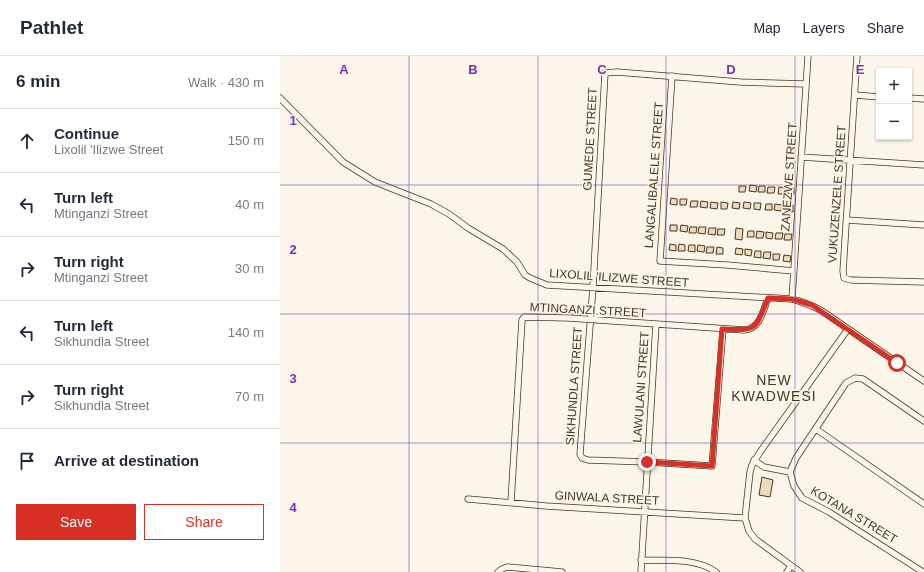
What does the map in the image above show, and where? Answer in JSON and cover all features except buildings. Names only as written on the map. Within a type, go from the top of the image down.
[{"type":"street","name":"ZANEZWE STREET","points":[[792,299],[808,56]]},
{"type":"street","name":"VUKUZENZELE STREET","points":[[857,56],[843,271],[844,278],[850,280],[924,282]]},
{"type":"street","name":"GUMEDE STREET","points":[[592,287],[605,73],[617,72],[740,82],[806,84]]},
{"type":"street","name":"LANGALIBALELE STREET","points":[[672,76],[660,261],[794,271]]},
{"type":"street","points":[[855,95],[876,96]]},
{"type":"street","name":"LIXOLIL 'ILIZWE STREET","points":[[280,98],[343,162],[375,182],[431,204],[449,214],[468,228],[503,249],[517,262],[525,275],[530,278],[547,285],[792,299],[812,305],[924,381]]},
{"type":"street","points":[[912,98],[924,99]]},
{"type":"street","points":[[801,158],[924,165]]},
{"type":"street","points":[[847,220],[924,225]]},
{"type":"street","name":"SIKHUNDLA STREET","points":[[592,287],[580,454],[582,458],[588,460],[712,466],[722,329]]},
{"type":"street","name":"MTINGANZI STREET","points":[[511,502],[522,320],[524,317],[543,316],[744,330],[752,328],[760,318],[768,298]]},
{"type":"street","name":"LAWULANI STREET","points":[[641,572],[656,324]]},
{"type":"street","points":[[800,572],[752,536],[747,527],[745,518],[747,488],[754,460],[848,329]]},
{"type":"street","points":[[754,460],[764,467],[790,472],[796,458],[846,384],[855,378],[863,379],[924,422]]},
{"type":"street","points":[[816,429],[924,504]]},
{"type":"street","name":"KOTANA STREET","points":[[790,472],[794,486],[802,498],[829,512],[923,572]]},
{"type":"street","name":"GINWALA STREET","points":[[468,499],[546,506],[745,518]]},
{"type":"street","points":[[641,560],[692,562],[706,566],[716,572]]},
{"type":"street","points":[[787,572],[791,566]]},
{"type":"street","points":[[498,572],[502,569],[513,568],[562,572]]},
{"type":"district","name":"NEW KWADWESI","points":[[774,388]]},
{"type":"route","points":[[647,462],[712,466],[715,447],[722,329],[749,330],[752,328],[756,325],[760,318],[768,298],[792,299],[812,305],[897,363]]}]
